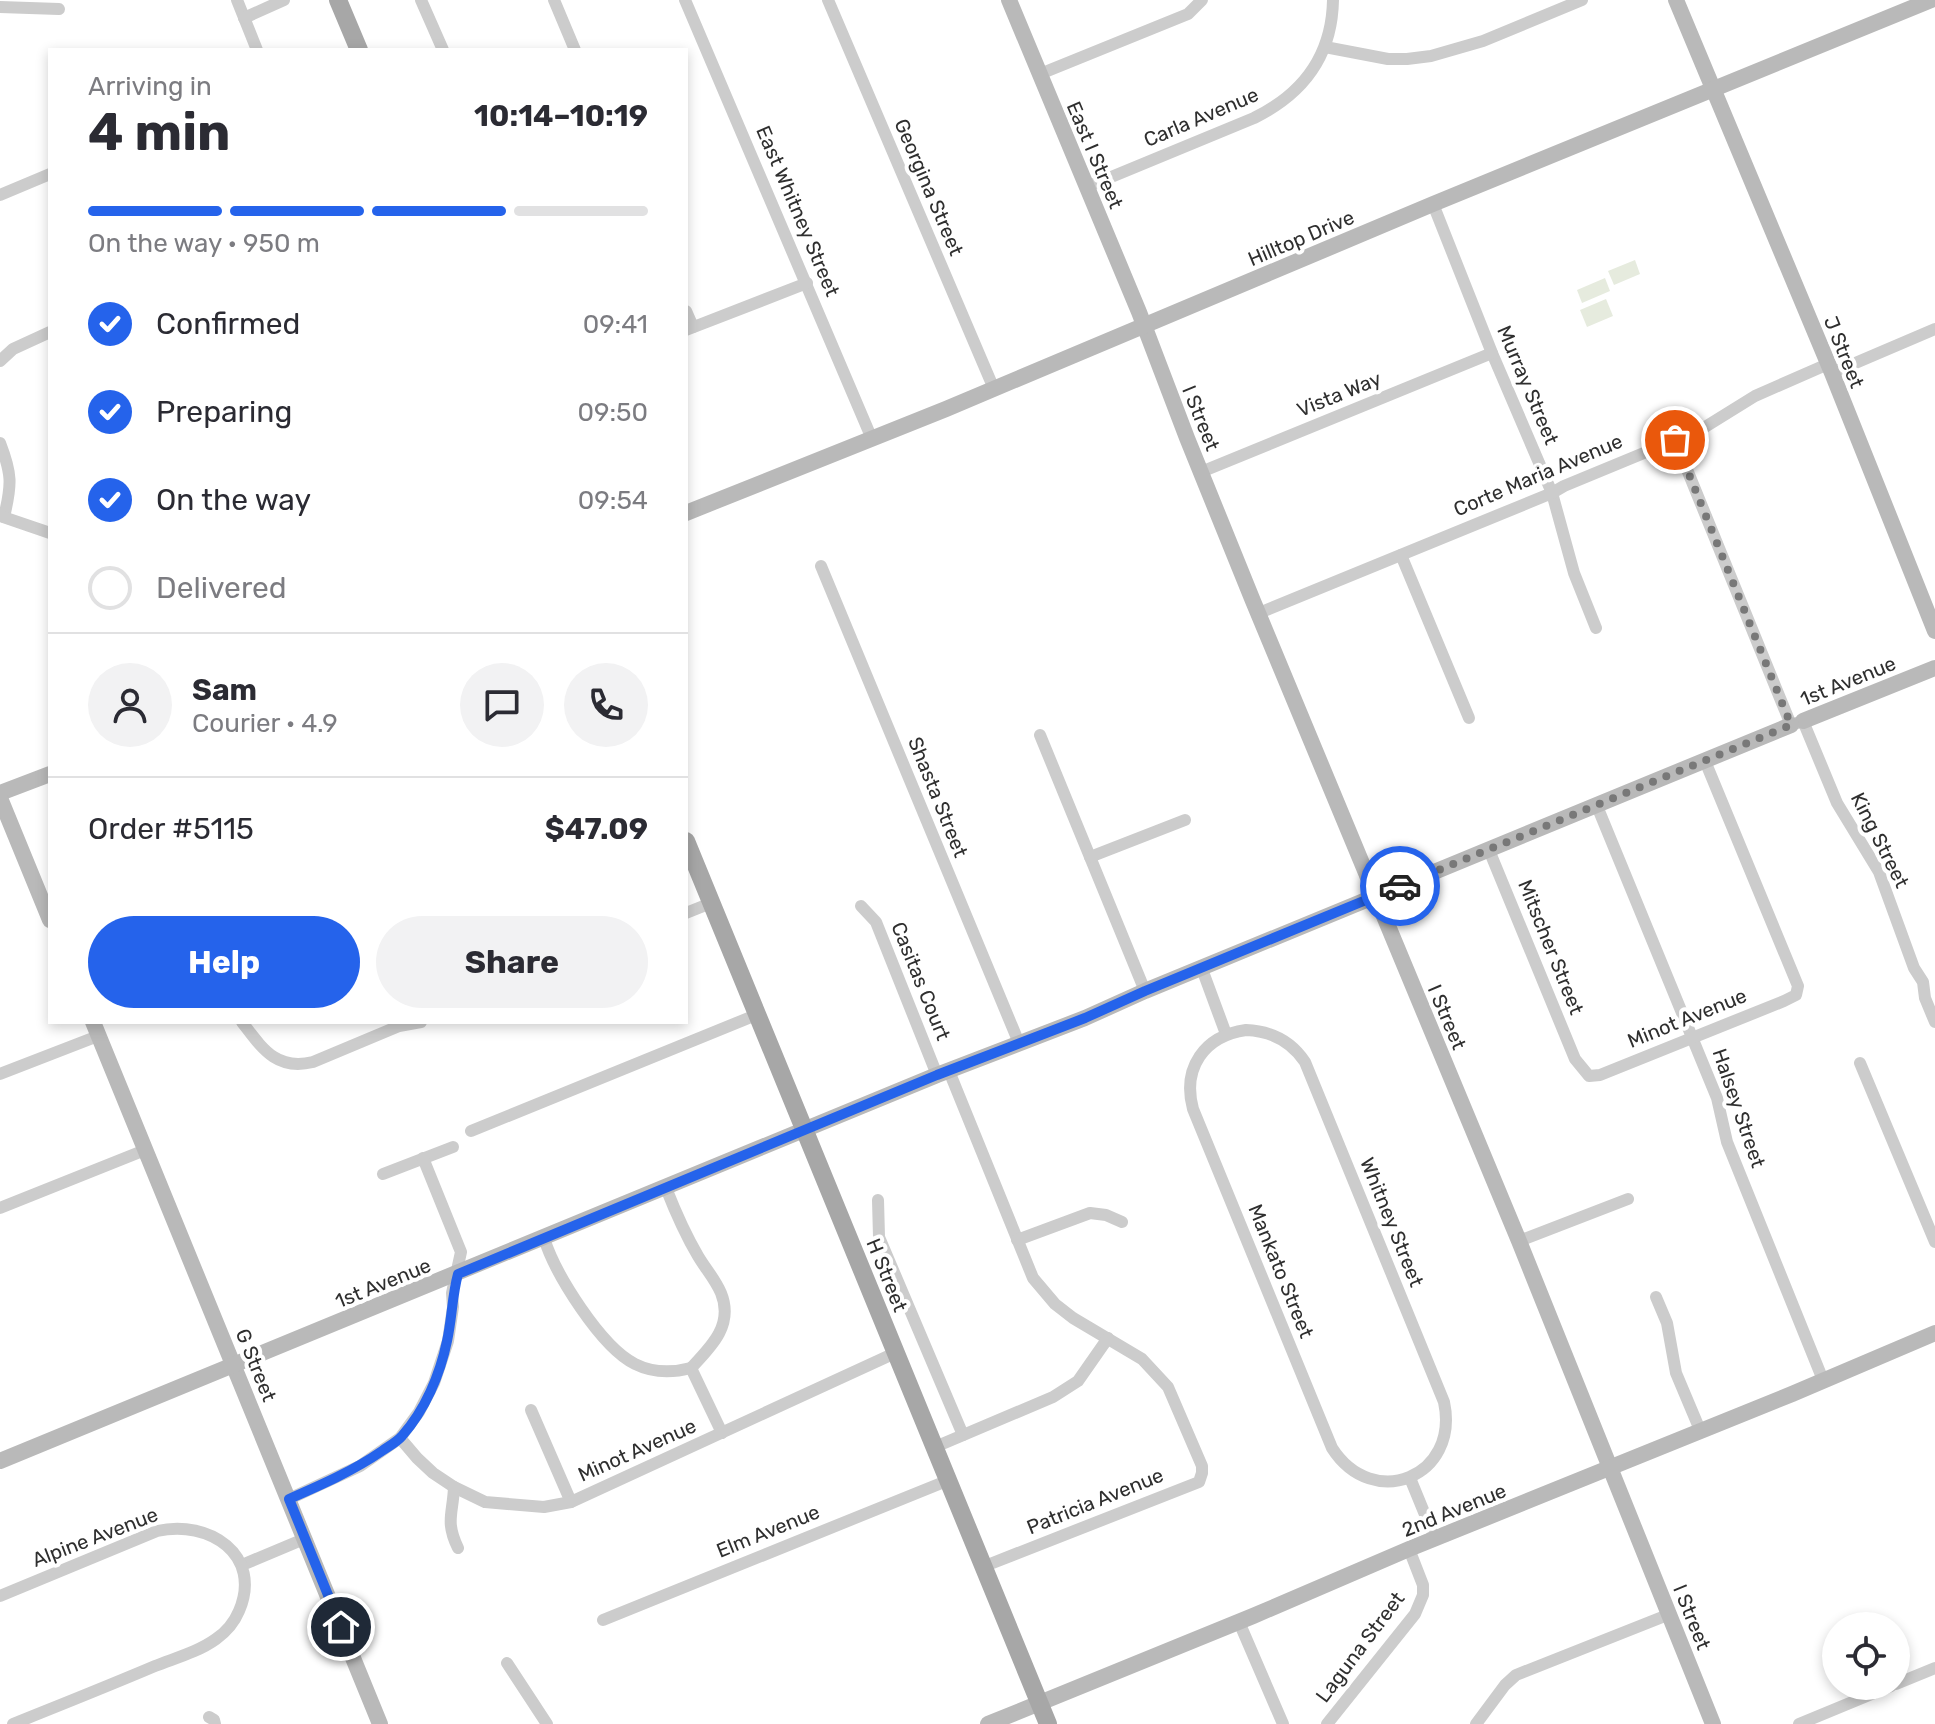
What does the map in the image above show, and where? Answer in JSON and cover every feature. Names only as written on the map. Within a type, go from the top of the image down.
[{"type":"main road","points":[[338,0],[358,48]]},
{"type":"main road","name":"H Street","points":[[688,846],[1048,1724]]},
{"type":"street","points":[[237,0],[256,48]]},
{"type":"street","points":[[244,18],[284,0]]},
{"type":"street","points":[[421,0],[442,48]]},
{"type":"street","points":[[554,0],[574,48]]},
{"type":"street","name":"East Whitney Street","points":[[685,0],[872,439]]},
{"type":"street","name":"Georgina Street","points":[[828,0],[994,389]]},
{"type":"street","name":"East I Street","points":[[1009,0],[1144,326]]},
{"type":"street","points":[[1040,74],[1188,14],[1202,0]]},
{"type":"street","points":[[1333,0],[1325,47],[1388,59],[1431,56],[1467,47],[1582,0]]},
{"type":"street","name":"J Street","points":[[1676,0],[1935,631]]},
{"type":"street","name":"Hilltop Drive","points":[[688,512],[994,389],[1433,204],[1931,0]]},
{"type":"street","points":[[0,7],[59,9]]},
{"type":"street","name":"Carla Avenue","points":[[1087,187],[1272,109],[1302,83],[1325,47]]},
{"type":"street","points":[[0,195],[48,175]]},
{"type":"street","name":"Murray Street","points":[[1433,204],[1552,493],[1574,573],[1596,628]]},
{"type":"street","points":[[689,328],[807,283]]},
{"type":"street","name":"I Street","points":[[1144,326],[1713,1724]]},
{"type":"street","name":"Corte Maria Avenue","points":[[1259,613],[1705,427],[1755,396],[1935,329]]},
{"type":"street","points":[[0,361],[13,349],[48,332]]},
{"type":"street","name":"Vista Way","points":[[1201,472],[1492,353]]},
{"type":"street","name":"King Street","points":[[1675,440],[1797,723],[1837,803],[1879,872],[1914,968],[1923,982],[1925,998],[1935,1022]]},
{"type":"street","points":[[0,443],[8,462],[10,479],[10,491],[2,516],[48,532]]},
{"type":"street","points":[[1401,555],[1469,718]]},
{"type":"street","name":"Shasta Street","points":[[821,566],[1019,1043]]},
{"type":"street","name":"1st Avenue","points":[[0,1461],[1935,668]]},
{"type":"street","points":[[1040,735],[1145,991]]},
{"type":"street","name":"Minot Avenue","points":[[1575,1059],[1589,1076],[1600,1075],[1796,995],[1798,986],[1792,970],[1705,761]]},
{"type":"street","points":[[48,775],[0,796],[48,915]]},
{"type":"street","name":"Halsey Street","points":[[1597,806],[1717,1098],[1727,1142],[1823,1380]]},
{"type":"street","points":[[1090,857],[1185,820]]},
{"type":"street","name":"Mitscher Street","points":[[1489,850],[1575,1059]]},
{"type":"street","points":[[688,912],[711,903]]},
{"type":"street","name":"Casitas Court","points":[[861,906],[876,922],[943,1073]]},
{"type":"street","points":[[1202,969],[1226,1034]]},
{"type":"street","points":[[471,1131],[756,1015]]},
{"type":"street","points":[[244,1024],[271,1056],[299,1065],[410,1024]]},
{"type":"street","points":[[0,1074],[95,1029]]},
{"type":"street","name":"G Street","points":[[95,1029],[380,1724]]},
{"type":"street","name":"Whitney Street","points":[[1226,1034],[1256,1030],[1275,1035],[1295,1049],[1305,1062],[1444,1402],[1446,1428],[1442,1444],[1426,1467],[1410,1478]]},
{"type":"street","name":"Mankato Street","points":[[1226,1034],[1211,1043],[1195,1065],[1190,1082],[1190,1101],[1332,1448],[1350,1469],[1367,1478],[1393,1482],[1410,1478]]},
{"type":"street","points":[[1860,1063],[1935,1242]]},
{"type":"street","points":[[935,1447],[1053,1397],[1078,1381],[1108,1338],[1055,1304],[1033,1278],[943,1073]]},
{"type":"street","points":[[383,1174],[453,1147]]},
{"type":"street","points":[[0,1208],[145,1150]]},
{"type":"street","points":[[289,1499],[360,1466],[400,1438],[419,1412],[440,1368],[451,1321],[452,1293],[461,1252],[423,1158]]},
{"type":"street","points":[[544,1238],[575,1301],[622,1355],[651,1370],[671,1372],[691,1368],[716,1340],[724,1319],[723,1302],[715,1282],[688,1238],[666,1188]]},
{"type":"street","points":[[1519,1241],[1628,1199]]},
{"type":"street","points":[[878,1200],[879,1237],[963,1435]]},
{"type":"street","points":[[1017,1240],[1090,1213],[1106,1215],[1122,1222]]},
{"type":"street","points":[[1656,1297],[1667,1323],[1676,1373],[1700,1430]]},
{"type":"street","name":"2nd Avenue","points":[[988,1724],[1935,1333]]},
{"type":"street","name":"Patricia Avenue","points":[[985,1566],[1199,1482],[1202,1466],[1168,1387],[1142,1359],[1108,1338]]},
{"type":"street","name":"Minot Avenue","points":[[400,1438],[433,1473],[485,1502],[544,1507],[571,1502],[895,1353]]},
{"type":"street","points":[[691,1368],[722,1433]]},
{"type":"street","points":[[531,1410],[571,1502]]},
{"type":"street","points":[[1410,1478],[1435,1539]]},
{"type":"street","name":"Elm Avenue","points":[[603,1620],[949,1480]]},
{"type":"street","points":[[454,1487],[449,1515],[452,1536],[458,1548]]},
{"type":"street","name":"Alpine Avenue","points":[[0,1596],[167,1529],[187,1528],[207,1533],[230,1549],[242,1565]]},
{"type":"street","points":[[13,1724],[44,1718],[217,1639],[230,1627],[242,1603],[245,1579],[242,1565],[304,1539]]},
{"type":"street","name":"Laguna Street","points":[[1327,1724],[1415,1614],[1423,1595],[1423,1585],[1409,1549]]},
{"type":"street","points":[[1476,1724],[1516,1675],[1670,1614]]},
{"type":"street","points":[[1239,1622],[1283,1724]]},
{"type":"street","points":[[507,1663],[547,1724]]},
{"type":"street","points":[[1910,1678],[1935,1668]]},
{"type":"street","points":[[1799,1724],[1857,1700]]},
{"type":"shaded area","points":[[1635,260],[1640,274],[1614,285],[1608,271]]},
{"type":"shaded area","points":[[1605,278],[1610,291],[1582,303],[1577,290]]},
{"type":"shaded area","points":[[1606,299],[1613,316],[1587,327],[1580,310]]},
{"type":"way so far","points":[[1400,886],[1791,725],[1675,440]]},
{"type":"route","points":[[341,1627],[289,1499],[360,1466],[400,1438],[410,1425],[427,1398],[440,1368],[448,1341],[452,1293],[458,1274],[1400,886]]}]
